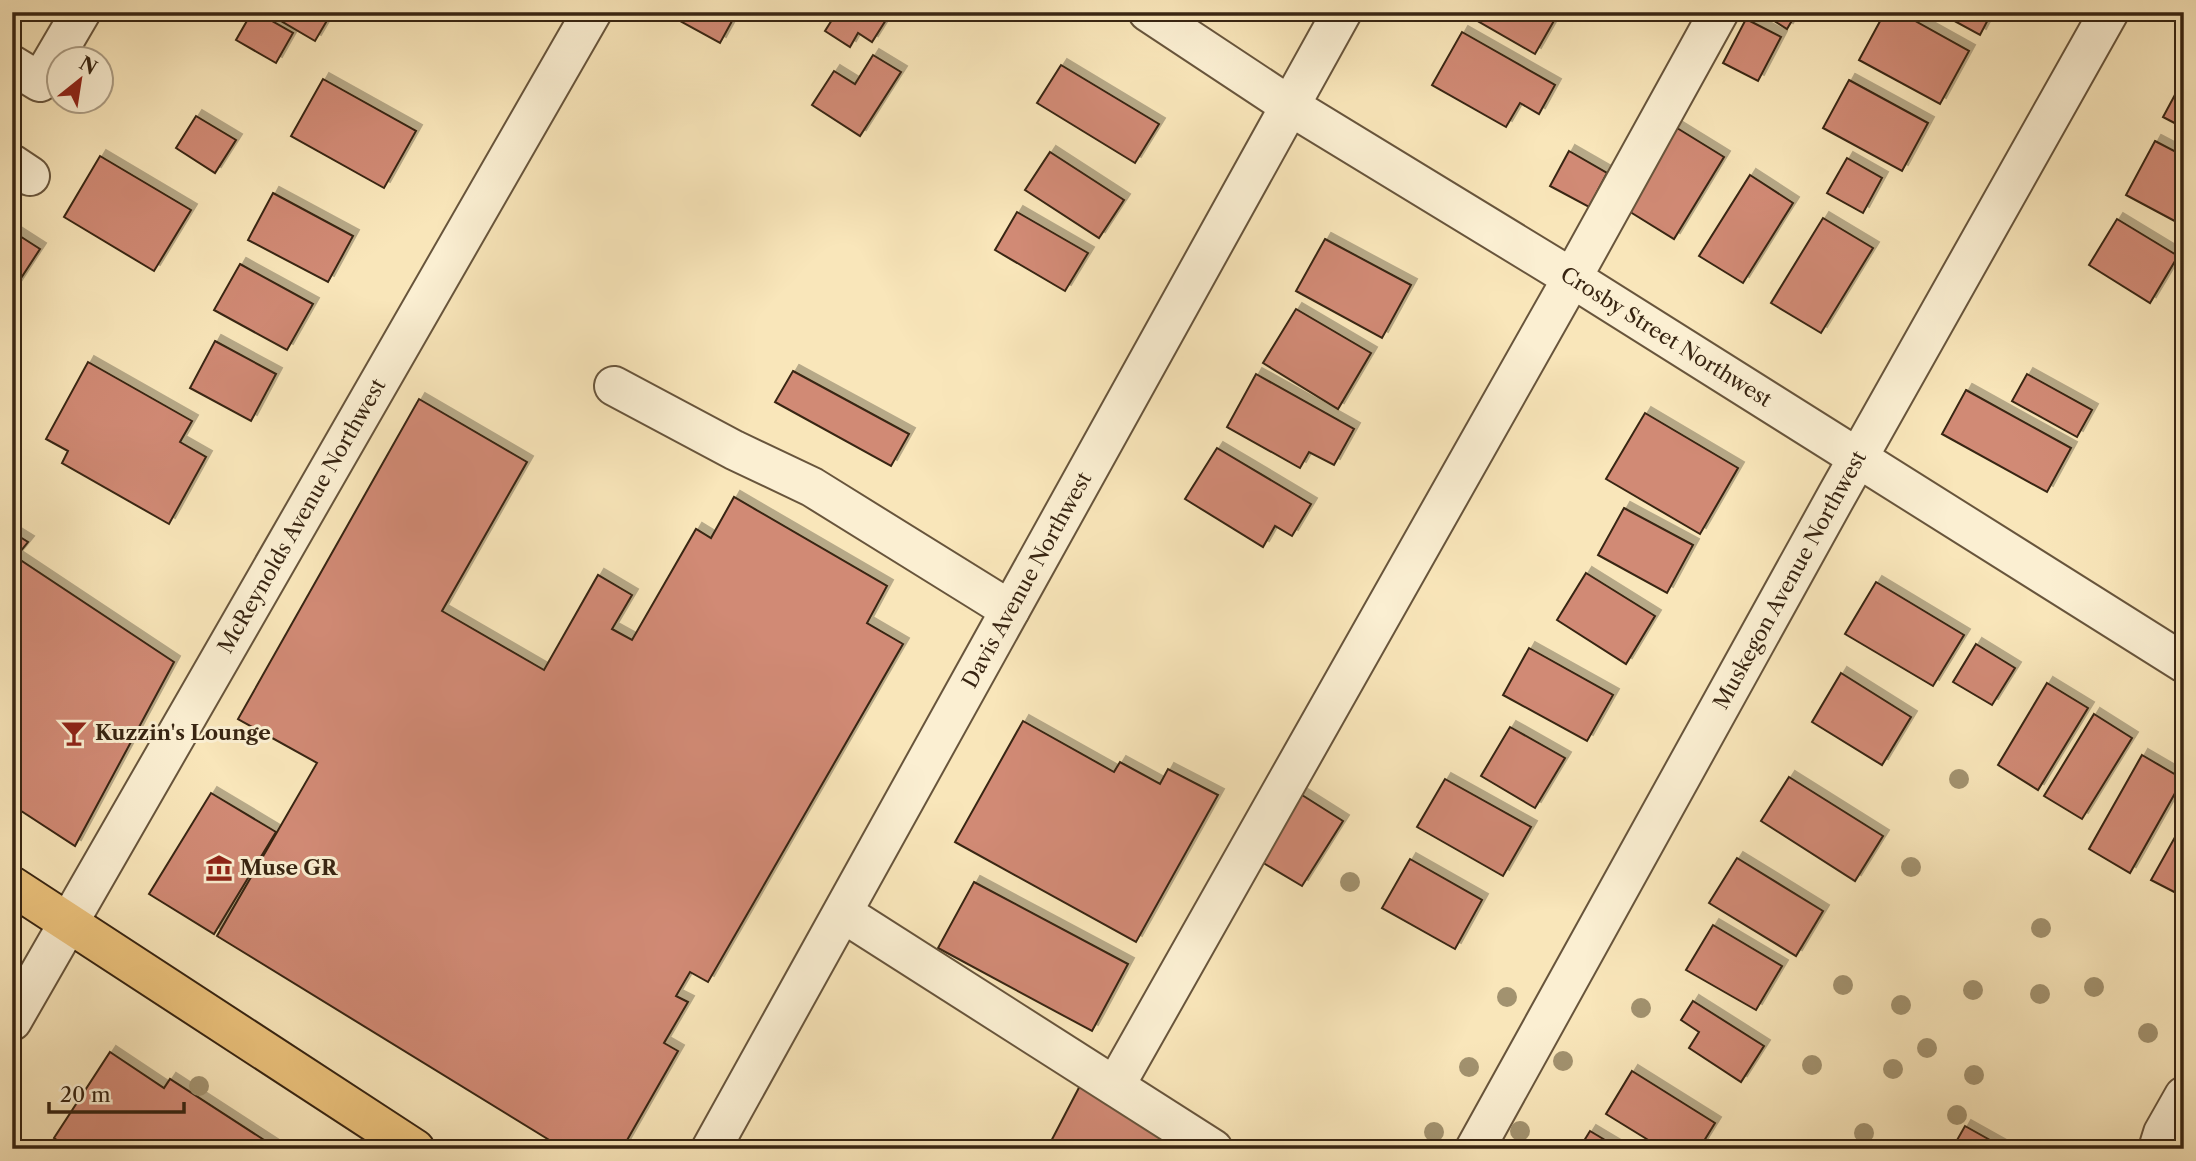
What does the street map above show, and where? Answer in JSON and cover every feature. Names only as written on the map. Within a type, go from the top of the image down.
[{"type":"main road","points":[[12,886],[415,1149]]},
{"type":"street","points":[[12,65],[40,82],[81,12]]},
{"type":"street","name":"McReynolds Avenue Northwest","points":[[12,1021],[592,12]]},
{"type":"street","name":"Crosby Street Northwest","points":[[1148,12],[1290,106],[1572,278],[2184,663]]},
{"type":"street","name":"Davis Avenue Northwest","points":[[711,1149],[1342,12]]},
{"type":"street","points":[[1115,1086],[1572,278],[1718,12]]},
{"type":"street","name":"Muskegon Avenue Northwest","points":[[1475,1149],[1857,458],[2109,12]]},
{"type":"street","points":[[614,386],[734,450],[812,487],[1010,610]]},
{"type":"street","points":[[843,913],[1213,1149]]},
{"type":"street","points":[[2158,1149],[2163,1133],[2184,1096]]},
{"type":"building","points":[[252,12],[293,33],[276,63],[236,40]]},
{"type":"building","points":[[279,12],[332,12],[315,41],[276,18]]},
{"type":"building","points":[[683,12],[737,12],[720,43],[678,20]]},
{"type":"building","points":[[837,12],[891,12],[872,42],[858,33],[850,47],[825,31]]},
{"type":"building","points":[[1471,12],[1559,12],[1535,54],[1469,16]]},
{"type":"building","points":[[1760,12],[1797,12],[1787,29]]},
{"type":"building","points":[[1885,12],[1899,12],[1969,51],[1940,104],[1859,60]]},
{"type":"building","points":[[1938,12],[1992,12],[1980,35]]},
{"type":"building","points":[[1746,19],[1781,37],[1758,81],[1723,63]]},
{"type":"building","points":[[1462,32],[1555,85],[1539,114],[1520,103],[1506,127],[1432,85]]},
{"type":"building","points":[[873,55],[901,72],[860,136],[812,105],[834,71],[855,84]]},
{"type":"building","points":[[1061,65],[1159,124],[1135,163],[1037,103]]},
{"type":"building","points":[[2184,78],[2184,128],[2163,117]]},
{"type":"building","points":[[323,79],[416,131],[384,188],[291,136]]},
{"type":"building","points":[[1849,80],[1928,123],[1902,171],[1823,128]]},
{"type":"building","points":[[196,116],[236,140],[215,173],[176,148]]},
{"type":"building","points":[[1677,128],[1724,157],[1674,239],[1627,210]]},
{"type":"building","points":[[2155,141],[2184,156],[2184,226],[2126,195]]},
{"type":"building","points":[[1569,151],[1607,173],[1589,207],[1550,186]]},
{"type":"building","points":[[1050,152],[1124,200],[1099,238],[1025,190]]},
{"type":"building","points":[[100,156],[191,210],[154,271],[64,217]]},
{"type":"building","points":[[1847,158],[1882,178],[1863,213],[1827,193]]},
{"type":"building","points":[[1750,175],[1793,203],[1743,283],[1699,256]]},
{"type":"building","points":[[273,193],[353,236],[328,282],[248,240]]},
{"type":"building","points":[[1017,212],[1088,253],[1065,291],[995,250]]},
{"type":"building","points":[[1823,218],[1873,248],[1821,333],[1771,303]]},
{"type":"building","points":[[2117,219],[2178,256],[2150,303],[2089,265]]},
{"type":"building","points":[[12,231],[40,249],[12,292]]},
{"type":"building","points":[[1325,239],[1411,285],[1382,338],[1296,291]]},
{"type":"building","points":[[240,264],[313,304],[287,350],[214,310]]},
{"type":"building","points":[[1296,309],[1371,353],[1338,409],[1263,363]]},
{"type":"building","points":[[215,341],[276,374],[251,421],[190,388]]},
{"type":"building","points":[[88,362],[192,421],[180,442],[206,457],[169,524],[62,463],[68,451],[46,439]]},
{"type":"building","points":[[793,371],[909,434],[891,466],[775,402]]},
{"type":"building","points":[[1256,374],[1354,429],[1334,465],[1309,452],[1300,468],[1227,427]]},
{"type":"building","points":[[2027,374],[2092,410],[2077,437],[2012,401]]},
{"type":"building","points":[[1966,390],[2071,448],[2047,492],[1942,434]]},
{"type":"building","points":[[419,399],[527,462],[442,611],[544,670],[598,575],[632,595],[612,629],[632,640],[696,529],[711,538],[734,497],[887,586],[867,623],[903,644],[708,982],[690,972],[676,996],[688,1002],[664,1043],[678,1051],[622,1149],[564,1149],[217,936],[317,763],[238,719]]},
{"type":"building","points":[[1645,413],[1738,468],[1700,534],[1606,479]]},
{"type":"building","points":[[1217,448],[1311,504],[1292,536],[1275,526],[1263,547],[1185,499]]},
{"type":"building","points":[[1624,508],[1693,545],[1667,593],[1598,555]]},
{"type":"building","name":"Kuzzin's Lounge","points":[[12,532],[28,542],[16,557],[174,662],[75,846],[12,805]]},
{"type":"building","points":[[1586,573],[1655,616],[1626,664],[1557,620]]},
{"type":"building","points":[[1876,582],[1964,635],[1933,686],[1845,634]]},
{"type":"building","points":[[1976,644],[2015,668],[1992,705],[1953,682]]},
{"type":"building","points":[[1529,648],[1613,695],[1587,741],[1503,695]]},
{"type":"building","points":[[1841,673],[1911,717],[1882,765],[1812,722]]},
{"type":"building","points":[[2047,683],[2088,708],[2038,790],[1998,765]]},
{"type":"building","points":[[2094,714],[2132,738],[2082,819],[2044,796]]},
{"type":"building","points":[[1023,721],[1114,772],[1120,762],[1160,784],[1168,769],[1218,795],[1136,942],[955,842]]},
{"type":"building","points":[[1510,727],[1565,758],[1535,808],[1481,776]]},
{"type":"building","points":[[2142,755],[2183,779],[2130,873],[2089,849]]},
{"type":"building","points":[[1789,777],[1883,836],[1855,881],[1761,821]]},
{"type":"building","points":[[1445,779],[1531,827],[1503,876],[1417,827]]},
{"type":"building","points":[[211,793],[276,832],[214,934],[149,894]]},
{"type":"building","points":[[1302,795],[1343,821],[1302,886],[1260,861]]},
{"type":"building","points":[[2184,821],[2184,897],[2151,880]]},
{"type":"building","points":[[1737,858],[1823,911],[1796,956],[1709,903]]},
{"type":"building","points":[[1410,859],[1482,900],[1455,949],[1382,908]]},
{"type":"building","points":[[974,882],[1128,964],[1092,1031],[938,948]]},
{"type":"building","points":[[1713,925],[1782,966],[1756,1010],[1686,970]]},
{"type":"building","points":[[1693,1001],[1764,1046],[1741,1082],[1689,1048],[1699,1032],[1681,1020]]},
{"type":"building","points":[[110,1052],[164,1088],[170,1079],[278,1149],[69,1149],[54,1138]]},
{"type":"building","points":[[1632,1071],[1715,1123],[1699,1149],[1663,1149],[1606,1114]]},
{"type":"building","points":[[1084,1078],[1201,1149],[1047,1149]]},
{"type":"building","points":[[1965,1126],[2006,1149],[1952,1149]]},
{"type":"building","points":[[1590,1131],[1620,1149],[1579,1149]]},
{"type":"place","name":"Kuzzin's Lounge","points":[[74,733]]},
{"type":"place","name":"Muse GR","points":[[219,868]]}]
